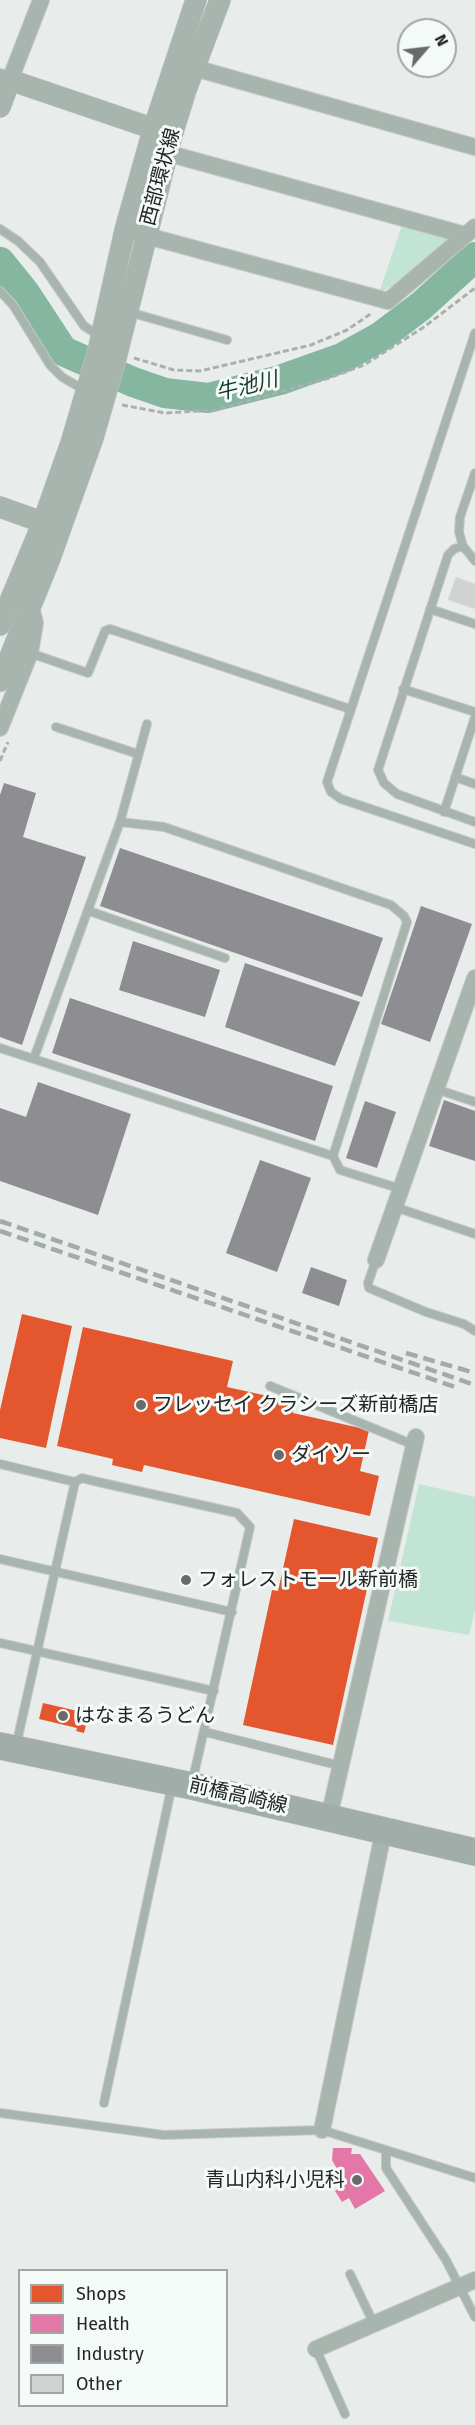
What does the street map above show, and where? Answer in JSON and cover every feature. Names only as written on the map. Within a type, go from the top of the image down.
[{"type":"main road","name":"前橋高崎線","points":[[8,1748],[182,1784],[384,1829],[475,1852]]},
{"type":"street","points":[[0,107],[5,78],[41,0]]},
{"type":"street","name":"西部環状線","points":[[96,394],[118,309],[146,234],[164,139],[184,65],[196,0]]},
{"type":"street","name":"西部環状線","points":[[184,65],[220,0]]},
{"type":"street","points":[[184,65],[475,147]]},
{"type":"street","points":[[5,78],[164,139],[470,231]]},
{"type":"street","name":"西部環状線","points":[[118,309],[125,230],[164,139]]},
{"type":"street","points":[[125,230],[388,301],[470,231]]},
{"type":"street","points":[[0,681],[31,607],[52,525],[96,394]]},
{"type":"street","points":[[0,507],[52,525]]},
{"type":"street","points":[[0,625],[52,525]]},
{"type":"street","points":[[0,728],[30,653],[35,622],[31,607]]},
{"type":"street","points":[[376,1260],[475,978]]},
{"type":"street","points":[[329,1817],[415,1441]]},
{"type":"street","points":[[322,2130],[384,1829]]},
{"type":"street","points":[[316,2349],[475,2280]]},
{"type":"lane","points":[[0,229],[18,241],[40,262],[84,327],[108,350]]},
{"type":"lane","points":[[0,291],[13,305],[50,365],[62,377],[96,394]]},
{"type":"lane","points":[[118,309],[227,340]]},
{"type":"lane","points":[[475,333],[328,777],[331,792],[341,799],[475,844]]},
{"type":"lane","points":[[475,473],[460,517],[459,531],[463,546],[475,561]]},
{"type":"lane","points":[[463,546],[454,549],[448,555],[379,763],[381,778],[397,794],[475,822]]},
{"type":"lane","points":[[430,609],[475,624]]},
{"type":"lane","points":[[30,653],[88,673],[105,631],[110,629],[350,709]]},
{"type":"lane","points":[[403,689],[475,712]]},
{"type":"lane","points":[[444,812],[475,717]]},
{"type":"lane","points":[[34,1058],[120,822],[147,724]]},
{"type":"lane","points":[[56,727],[138,754]]},
{"type":"lane","points":[[455,777],[475,784]]},
{"type":"lane","points":[[120,822],[164,827],[391,906],[404,916],[407,922],[333,1156],[340,1170],[401,1189]]},
{"type":"lane","points":[[89,911],[225,958]]},
{"type":"lane","points":[[0,1048],[333,1156]]},
{"type":"lane","points":[[436,1089],[475,1102]]},
{"type":"lane","points":[[395,1207],[475,1234]]},
{"type":"lane","points":[[376,1260],[368,1283],[369,1288],[426,1312],[464,1324],[475,1331]]},
{"type":"lane","points":[[270,1386],[415,1441]]},
{"type":"lane","points":[[0,1464],[75,1482],[82,1478],[242,1515],[248,1522],[250,1532],[205,1732],[182,1784],[104,2103]]},
{"type":"lane","points":[[8,1748],[36,1652],[75,1482]]},
{"type":"lane","points":[[0,1559],[232,1612]]},
{"type":"lane","points":[[0,1643],[214,1691]]},
{"type":"lane","points":[[205,1732],[341,1766]]},
{"type":"lane","points":[[0,2113],[164,2135],[322,2130],[386,2152],[475,2178]]},
{"type":"lane","points":[[386,2152],[386,2168],[446,2260],[475,2317]]},
{"type":"lane","points":[[350,2274],[374,2322]]},
{"type":"lane","points":[[316,2349],[345,2414]]},
{"type":"path","points":[[96,394],[134,409],[165,413],[216,410],[329,378],[364,365],[424,327],[475,288]]},
{"type":"path","points":[[108,350],[174,370],[208,370],[328,339],[365,319],[388,301]]},
{"type":"green space","points":[[403,222],[451,234],[452,241],[407,278],[379,293]]},
{"type":"green space","points":[[419,1484],[475,1497],[475,1610],[469,1635],[388,1621]]},
{"type":"building: Shops","points":[[22,1314],[72,1326],[46,1448],[0,1438],[0,1410]]},
{"type":"building: Shops","points":[[83,1327],[233,1361],[227,1387],[295,1402],[293,1413],[369,1430],[360,1471],[379,1476],[370,1516],[144,1465],[142,1472],[112,1465],[113,1459],[57,1446]]},
{"type":"building: Shops","points":[[294,1519],[378,1538],[333,1745],[243,1725],[272,1590],[278,1591]]},
{"type":"building: Shops","points":[[43,1703],[82,1712],[83,1707],[90,1709],[84,1733],[76,1731],[77,1728],[39,1719]]},
{"type":"building: Health","name":"青山内科小児科","points":[[333,2148],[352,2148],[351,2154],[360,2154],[385,2191],[355,2209],[349,2198],[342,2202],[335,2191],[340,2187],[331,2172],[337,2169],[332,2160]]},
{"type":"building: Industry","points":[[4,783],[36,793],[23,837],[86,857],[22,1045],[0,1037],[0,795]]},
{"type":"building: Industry","points":[[120,848],[383,938],[362,997],[100,906]]},
{"type":"building: Industry","points":[[421,906],[472,924],[430,1042],[381,1024]]},
{"type":"building: Industry","points":[[133,941],[220,970],[205,1017],[119,990]]},
{"type":"building: Industry","points":[[245,963],[360,1002],[335,1066],[225,1027]]},
{"type":"building: Industry","points":[[70,998],[333,1086],[315,1141],[52,1053]]},
{"type":"building: Industry","points":[[38,1082],[131,1114],[98,1215],[0,1181],[0,1108],[26,1117]]},
{"type":"building: Industry","points":[[444,1100],[475,1111],[475,1161],[429,1146]]},
{"type":"building: Industry","points":[[365,1101],[396,1112],[377,1168],[346,1158]]},
{"type":"building: Industry","points":[[260,1160],[311,1178],[277,1272],[226,1253]]},
{"type":"building: Industry","points":[[311,1267],[347,1280],[339,1306],[302,1293]]},
{"type":"building: Other","points":[[456,577],[475,584],[475,609],[448,600]]},
{"type":"waterway","name":"牛池川","points":[[0,262],[25,293],[63,351],[133,382],[165,393],[208,398],[280,380],[342,358],[380,337],[421,306],[475,257]]},
{"type":"railway","points":[[0,1221],[475,1385]]},
{"type":"railway","points":[[0,1231],[458,1388]]},
{"type":"railway","points":[[406,1353],[475,1373]]},
{"type":"place","name":"フレッセイ クラシーズ新前橋店","points":[[141,1405]]},
{"type":"place","name":"ダイソー","points":[[279,1455]]},
{"type":"place","name":"フォレストモール新前橋","points":[[186,1580]]},
{"type":"place","name":"はなまるうどん","points":[[63,1716]]},
{"type":"place","name":"青山内科小児科","points":[[357,2180]]}]
